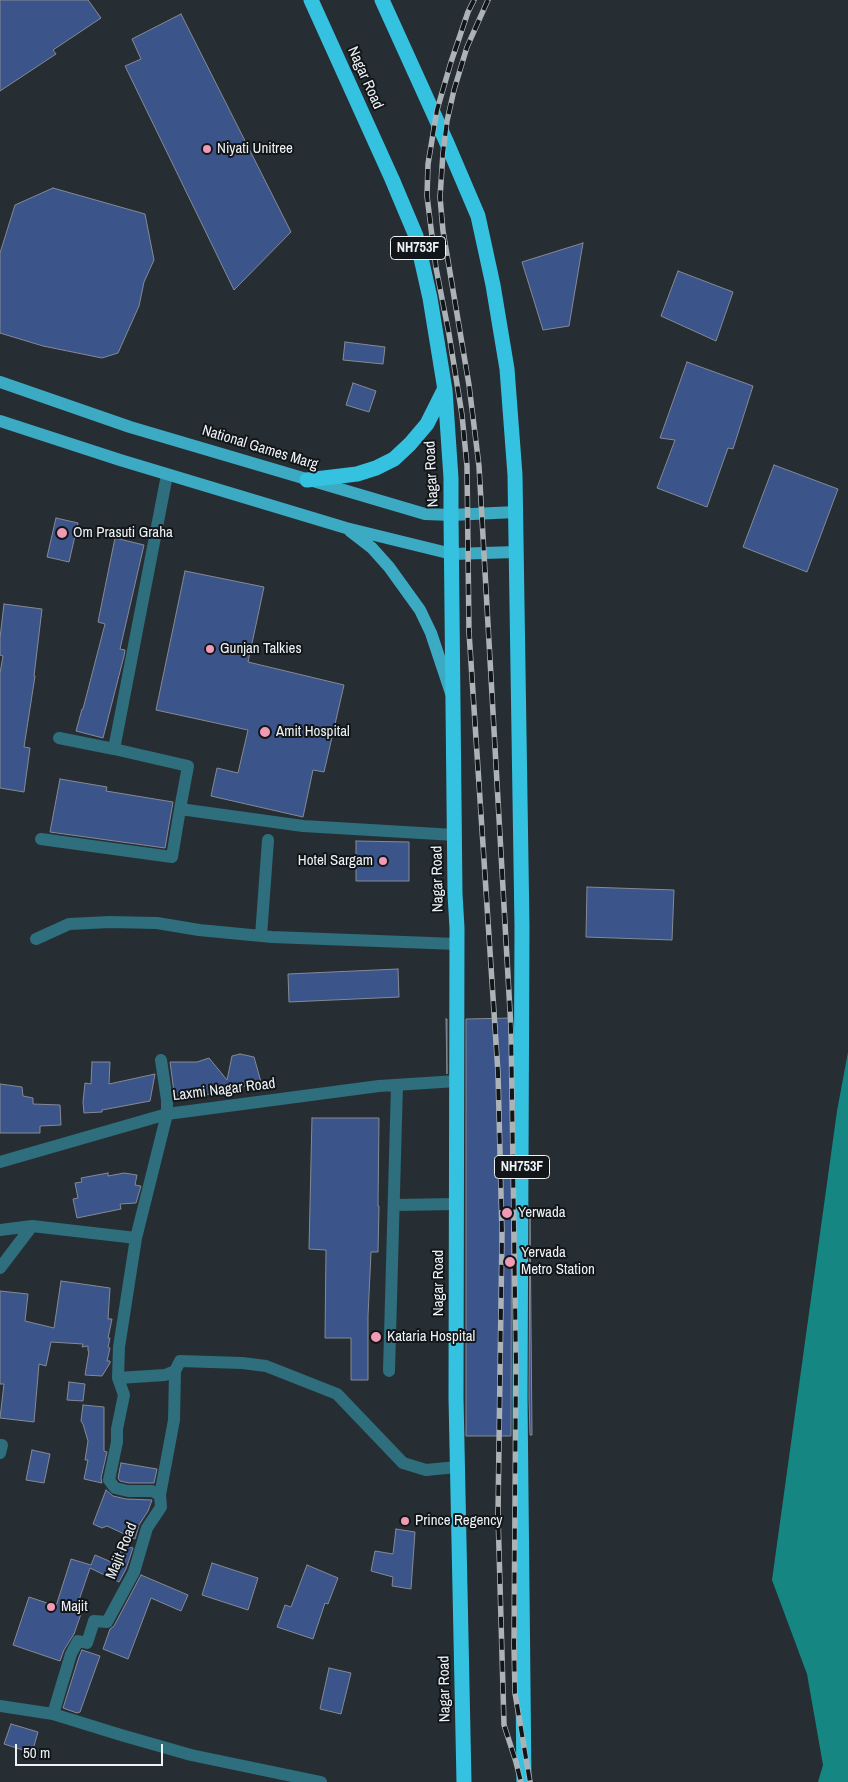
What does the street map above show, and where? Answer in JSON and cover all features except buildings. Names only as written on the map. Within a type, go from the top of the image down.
[{"type":"highway","name":"Nagar Road","points":[[311,0],[416,236],[430,298],[445,390],[451,478],[457,944],[456,1397],[464,1782]]},
{"type":"highway","name":"NH753F","points":[[382,0],[478,216],[493,285],[507,369],[516,475],[522,927],[520,1416],[524,1782]]},
{"type":"highway","points":[[307,480],[357,474],[376,468],[394,458],[410,444],[427,424],[445,390]]},
{"type":"main road","name":"National Games Marg","points":[[0,382],[130,427],[425,514],[451,515],[516,512]]},
{"type":"main road","points":[[0,420],[167,474],[346,528],[452,554],[516,552]]},
{"type":"main road","points":[[346,528],[378,554],[420,610],[431,634],[454,702]]},
{"type":"street","points":[[114,749],[167,474]]},
{"type":"street","points":[[41,839],[172,857],[188,766],[59,738]]},
{"type":"street","points":[[180,809],[303,826],[455,834]]},
{"type":"street","points":[[262,936],[268,840]]},
{"type":"street","points":[[36,939],[69,924],[110,922],[157,923],[208,931],[262,936],[457,944]]},
{"type":"street","points":[[160,1495],[152,1491],[116,1488],[109,1480],[124,1395],[118,1378],[119,1346],[136,1238],[167,1114],[167,1100],[161,1060]]},
{"type":"street","name":"Laxmi Nagar Road","points":[[0,1162],[167,1114],[397,1085],[457,1080]]},
{"type":"street","points":[[389,1371],[397,1085]]},
{"type":"street","points":[[394,1205],[457,1204]]},
{"type":"street","points":[[0,1230],[32,1226],[136,1238]]},
{"type":"street","points":[[0,1268],[32,1226]]},
{"type":"street","points":[[118,1378],[165,1375],[175,1371],[180,1361],[242,1363],[266,1366],[337,1394],[404,1463],[426,1470],[457,1468]]},
{"type":"street","name":"Majit Road","points":[[53,1714],[78,1641],[87,1643],[94,1621],[107,1622],[134,1572],[147,1528],[161,1507],[160,1495],[174,1420],[175,1371]]},
{"type":"street","points":[[0,1445],[2,1445],[0,1453]]},
{"type":"street","points":[[0,1706],[53,1714],[191,1755],[321,1782]]},
{"type":"shaded area","points":[[848,1052],[848,1782],[818,1782],[823,1765],[807,1674],[772,1580],[837,1111]]},
{"type":"railway","points":[[474,0],[451,62],[437,110],[428,164],[427,196],[436,268],[462,415],[467,466],[469,632],[498,1073],[502,1234],[498,1514],[504,1725],[521,1782]]},
{"type":"railway","points":[[488,0],[467,47],[454,90],[447,121],[440,197],[443,231],[469,385],[479,466],[511,1029],[516,1364],[515,1693],[530,1782]]},
{"type":"place","name":"Niyati Unitree","points":[[207,149]]},
{"type":"place","name":"Om Prasuti Graha","points":[[62,533]]},
{"type":"place","name":"Gunjan Talkies","points":[[210,649]]},
{"type":"place","name":"Amit Hospital","points":[[265,732]]},
{"type":"place","name":"Hotel Sargam","points":[[383,861]]},
{"type":"place","name":"Yerwada","points":[[507,1213]]},
{"type":"place","name":"Yervada Metro Station","points":[[510,1262]]},
{"type":"place","name":"Kataria Hospital","points":[[376,1337]]},
{"type":"place","name":"Prince Regency","points":[[405,1521]]},
{"type":"place","name":"Majit","points":[[51,1607]]}]
